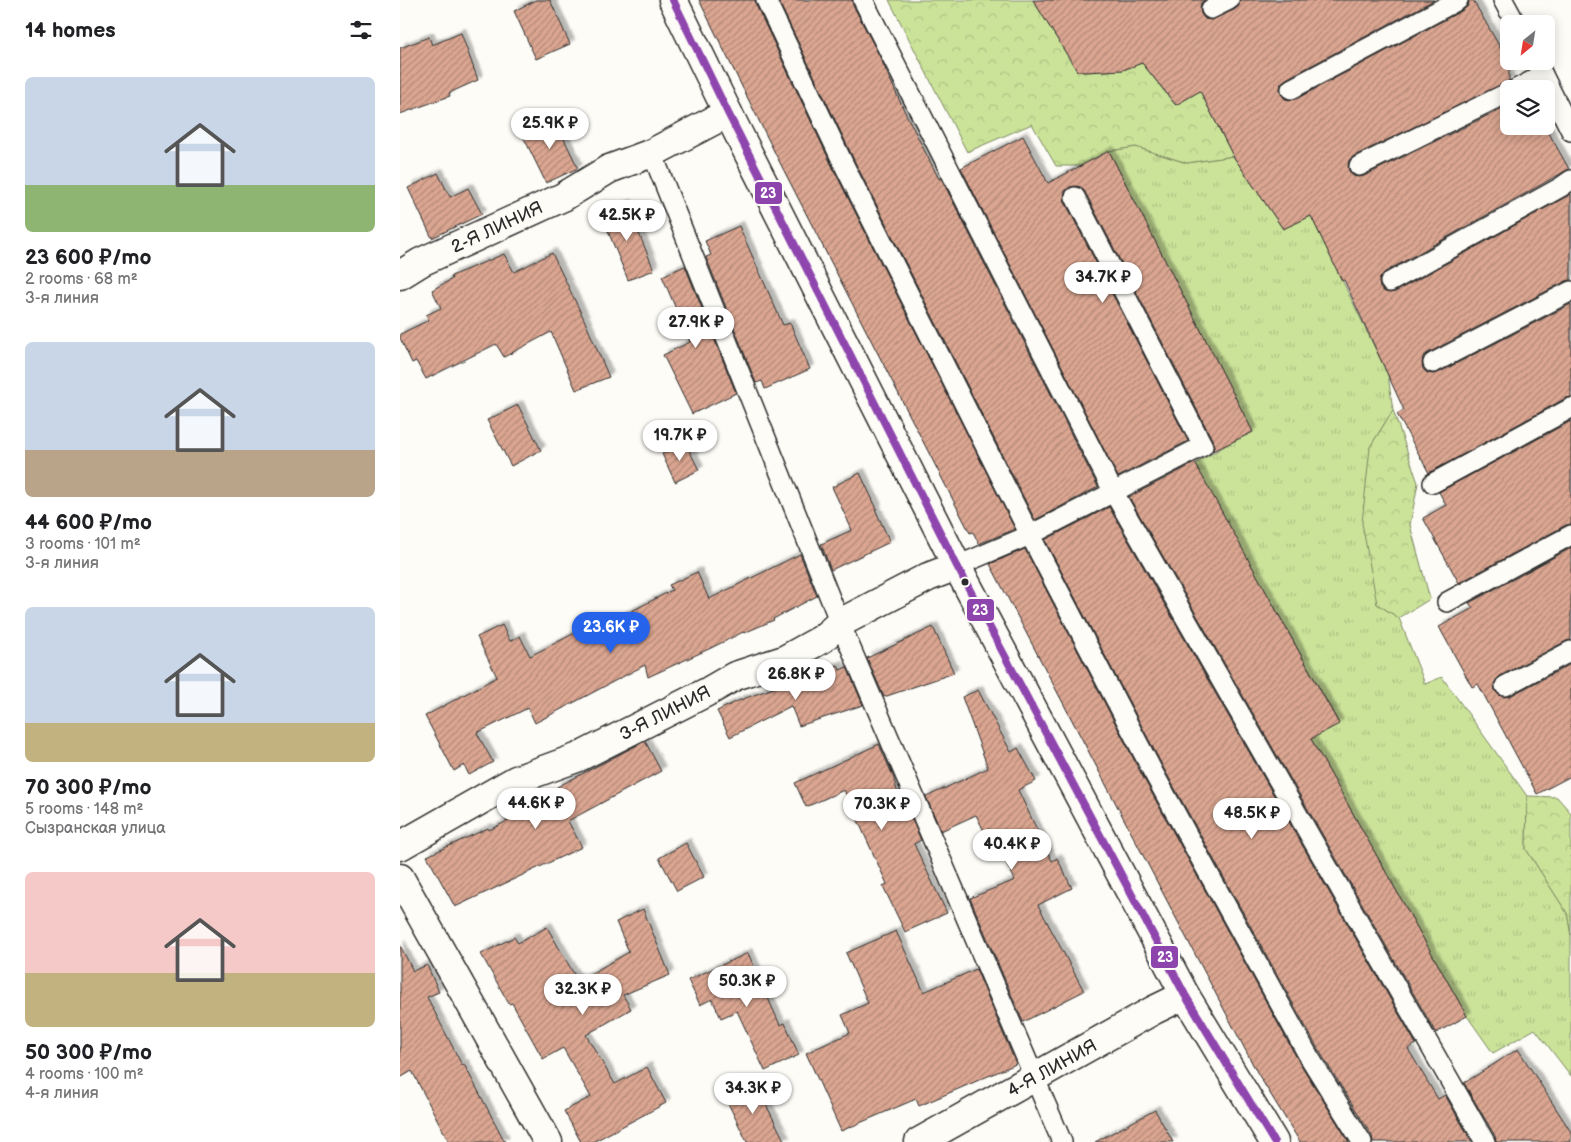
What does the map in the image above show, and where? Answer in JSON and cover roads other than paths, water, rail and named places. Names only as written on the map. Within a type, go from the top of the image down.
[{"type":"street","points":[[673,0],[728,113],[957,566],[1185,995],[1274,1142]]},
{"type":"street","name":"2-Я ЛИНИЯ","points":[[400,275],[421,262],[563,197],[609,169],[652,153],[728,113]]},
{"type":"street","name":"3-Я ЛИНИЯ","points":[[400,846],[516,780],[579,757],[735,676],[784,660],[822,639],[840,623],[928,577],[957,566]]},
{"type":"street","points":[[400,878],[548,1142]]},
{"type":"street","name":"4-Я ЛИНИЯ","points":[[919,1142],[1154,1010],[1185,995]]},
{"type":"lane","points":[[766,0],[845,167],[1030,535],[1158,781],[1308,1055],[1362,1142]]},
{"type":"lane","points":[[863,0],[1114,493],[1485,1142]]},
{"type":"lane","points":[[1211,9],[1229,0]]},
{"type":"lane","points":[[1291,89],[1458,0]]},
{"type":"lane","points":[[1503,0],[1511,15]]},
{"type":"lane","points":[[1526,80],[1537,70]]},
{"type":"lane","points":[[1540,70],[1571,131]]},
{"type":"lane","points":[[1359,166],[1500,96]]},
{"type":"lane","points":[[652,153],[840,623],[1062,1142]]},
{"type":"lane","points":[[1390,282],[1571,180]]},
{"type":"lane","points":[[957,566],[1030,535],[1203,446],[1075,197]]},
{"type":"lane","points":[[1433,364],[1571,291]]},
{"type":"lane","points":[[1433,483],[1571,408]]},
{"type":"lane","points":[[1447,602],[1571,535]]},
{"type":"lane","points":[[1505,686],[1571,651]]}]
